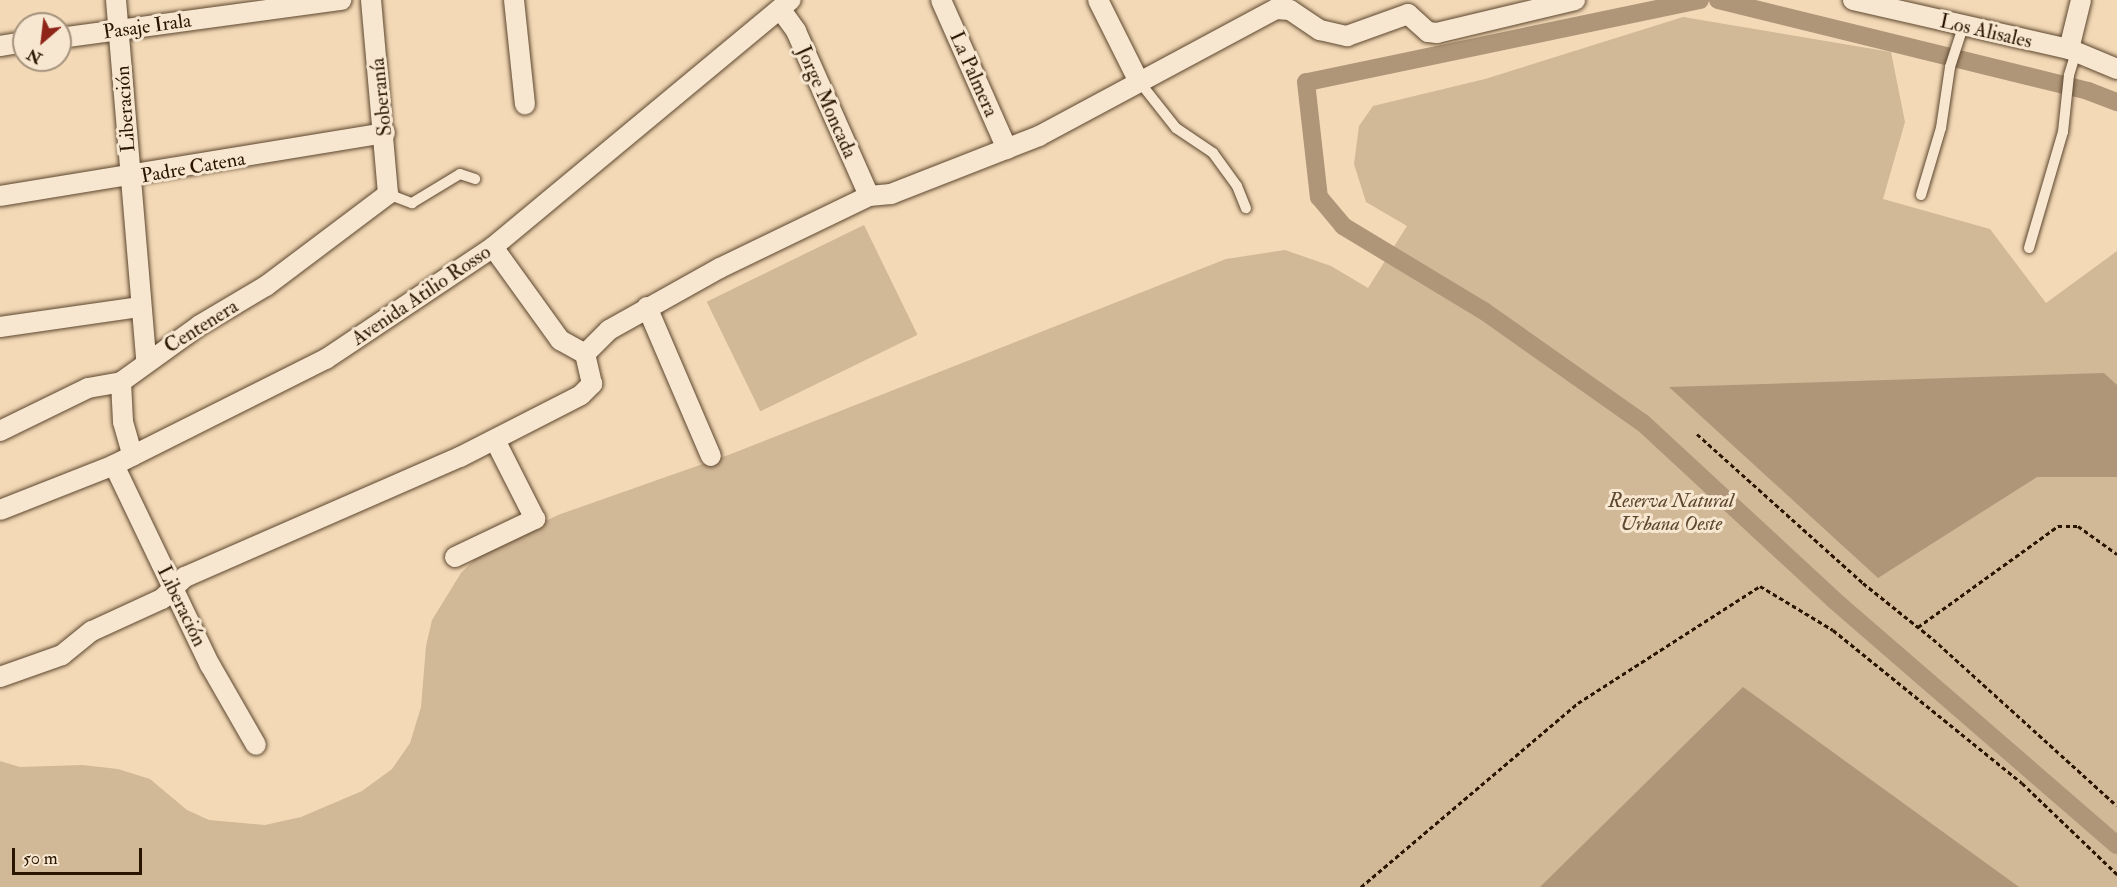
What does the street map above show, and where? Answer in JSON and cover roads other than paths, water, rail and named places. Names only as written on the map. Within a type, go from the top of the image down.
[{"type":"street","name":"Liberación","points":[[116,0],[139,307],[146,361]]},
{"type":"street","name":"Pasaje Irala","points":[[72,36],[341,0]]},
{"type":"street","name":"Soberanía","points":[[371,0],[385,133],[388,194]]},
{"type":"street","points":[[514,0],[525,104]]},
{"type":"street","name":"La Palmera","points":[[941,0],[1007,149]]},
{"type":"street","points":[[1098,0],[1138,80]]},
{"type":"street","points":[[585,354],[598,339],[647,307],[869,196],[891,194],[1039,136],[1138,80],[1276,9],[1292,5],[1336,36],[1347,36],[1412,7],[1428,32],[1437,33],[1575,0]]},
{"type":"street","name":"Los Alisales","points":[[1853,0],[1963,27],[2073,50],[2117,69]]},
{"type":"street","points":[[2073,50],[2081,0]]},
{"type":"street","name":"Jorge Moncada","points":[[786,5],[869,196]]},
{"type":"street","name":"Avenida Atilio Rosso","points":[[0,510],[114,465],[326,359],[494,248],[786,5]]},
{"type":"street","name":"Padre Catena","points":[[0,196],[129,178],[385,133]]},
{"type":"street","name":"Centenera","points":[[0,431],[88,388],[121,382],[146,361],[266,286],[388,194]]},
{"type":"street","points":[[0,677],[62,655],[92,631],[162,599],[185,577],[495,440],[589,390],[592,384],[585,354],[560,340],[494,248]]},
{"type":"street","points":[[0,327],[139,307]]},
{"type":"street","points":[[647,307],[711,456]]},
{"type":"street","points":[[121,382],[123,422],[133,456]]},
{"type":"street","points":[[455,558],[535,519],[495,440]]},
{"type":"street","name":"Liberación","points":[[114,465],[210,665],[256,745]]},
{"type":"lane","points":[[1922,195],[1941,128],[1950,67],[1963,27]]},
{"type":"lane","points":[[2029,248],[2063,132],[2073,50]]},
{"type":"lane","points":[[1138,80],[1176,128],[1213,153],[1237,186],[1246,208]]},
{"type":"lane","points":[[388,194],[412,203],[460,174],[475,179]]},
{"type":"waterway","points":[[1700,0],[1306,82],[1319,197],[1343,226],[1484,311],[1643,423],[1834,600],[2117,845]]},
{"type":"waterway","points":[[1718,0],[2088,91],[2117,102]]},
{"type":"park label","name":"Reserva Natural Urbana Oeste","points":[[1671,512]]}]
